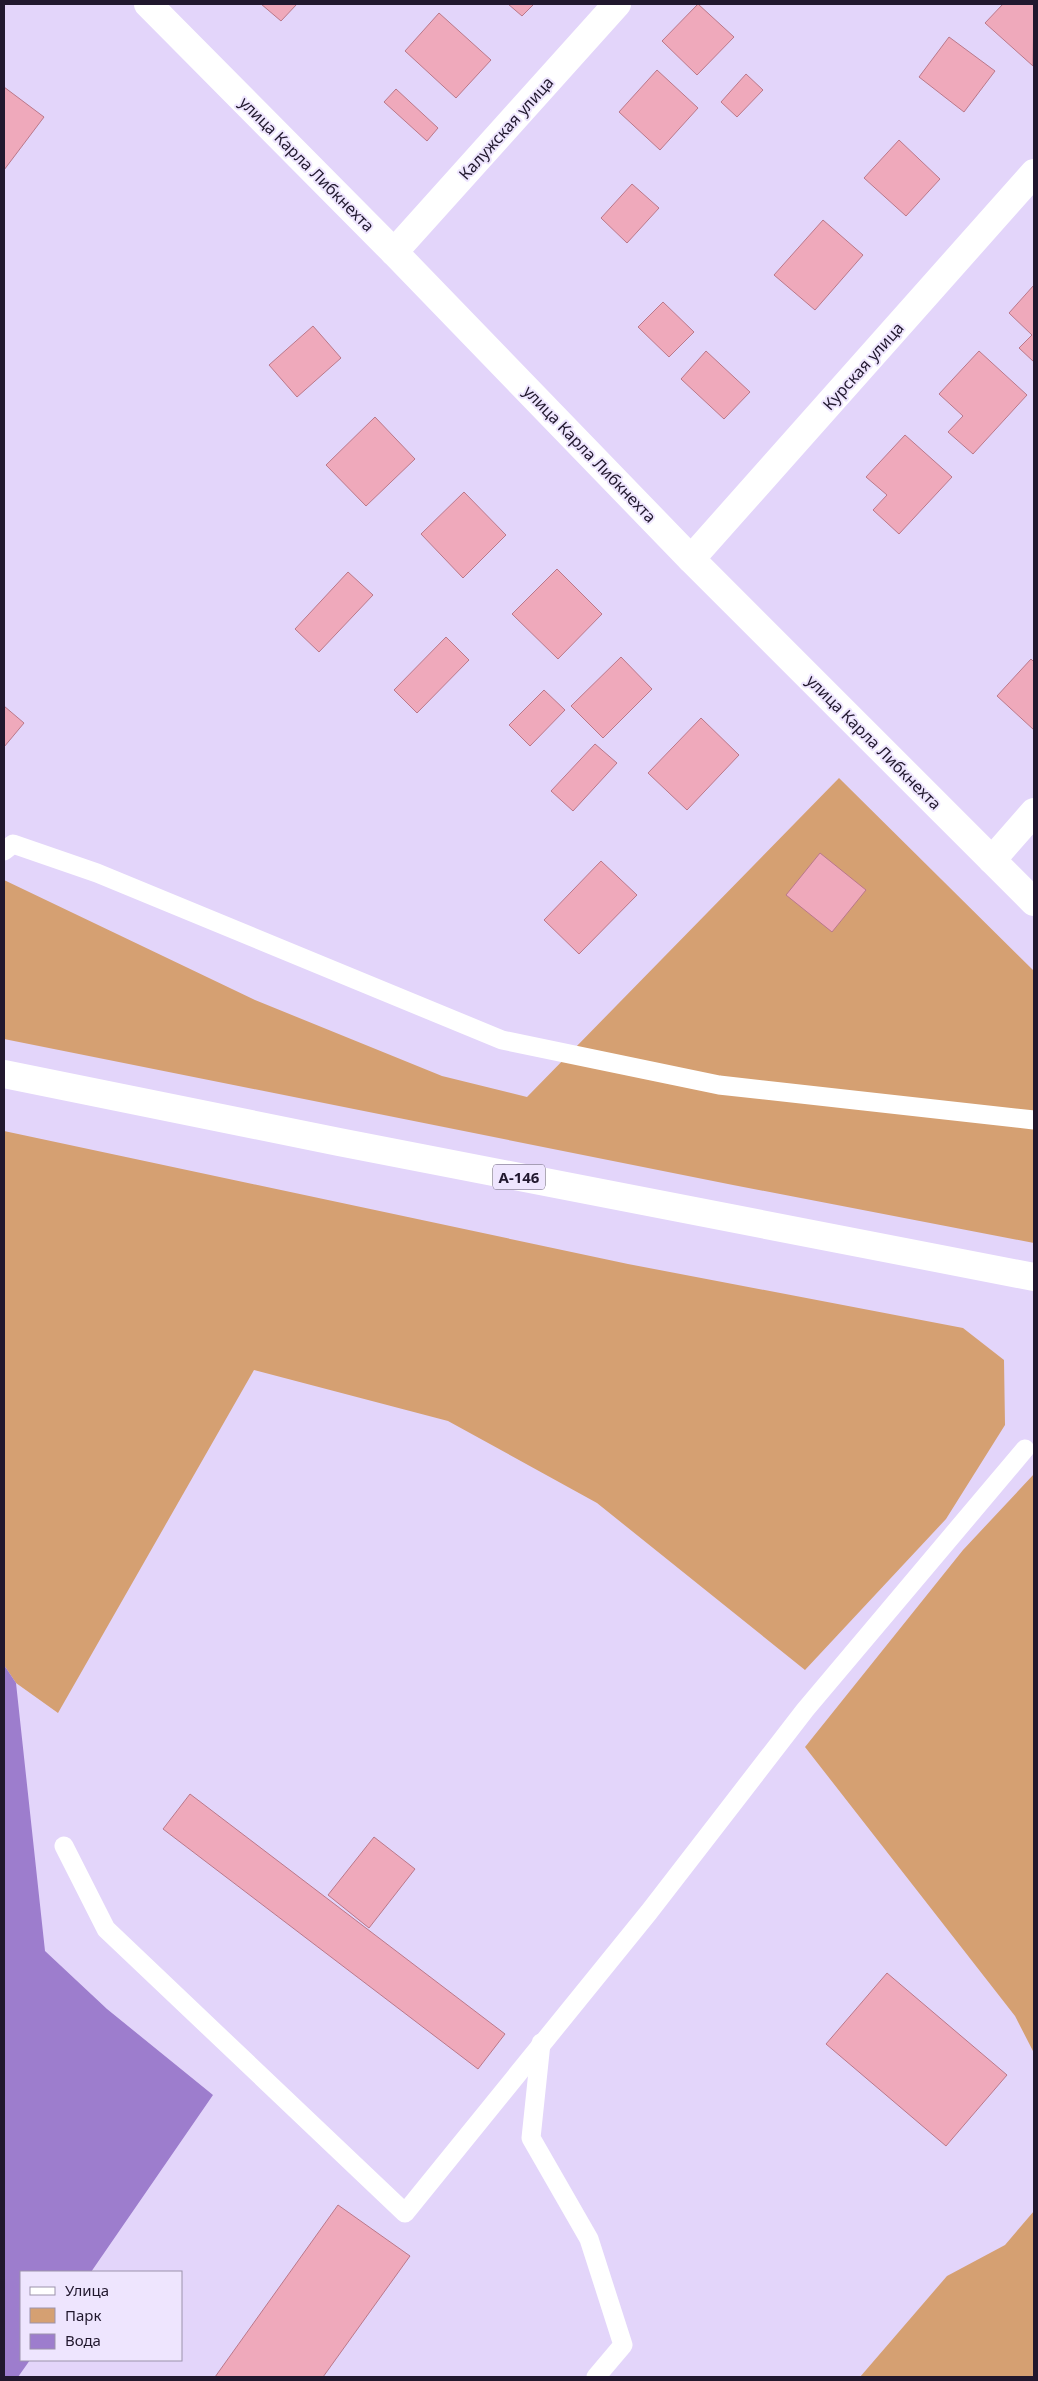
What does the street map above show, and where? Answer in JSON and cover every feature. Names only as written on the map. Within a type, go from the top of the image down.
[{"type":"main road","name":"улица Карла Либкнехта","points":[[148,4],[394,252],[691,559],[1034,902]]},
{"type":"main road","name":"Калужская улица","points":[[394,252],[617,4]]},
{"type":"main road","name":"Курская улица","points":[[691,559],[1034,173]]},
{"type":"main road","points":[[992,860],[1034,812]]},
{"type":"main road","name":"А-146","points":[[4,1074],[339,1142],[1034,1277]]},
{"type":"lane","points":[[4,851],[14,844],[97,873],[502,1040],[718,1085],[1034,1120]]},
{"type":"lane","points":[[64,1846],[106,1929],[405,2213],[649,1912],[805,1710],[1024,1450]]},
{"type":"lane","points":[[541,2043],[532,2138],[589,2239],[623,2345],[596,2377]]},
{"type":"green space","points":[[839,778],[1034,971],[1034,1243],[733,1185],[4,1039],[4,880],[255,1000],[442,1076],[527,1097]]},
{"type":"green space","points":[[4,1131],[628,1264],[963,1328],[1004,1360],[1005,1425],[946,1519],[805,1670],[597,1503],[448,1421],[254,1370],[58,1713],[16,1683],[4,1665]]},
{"type":"green space","points":[[1034,1474],[1034,2053],[1015,2016],[805,1747],[963,1550]]},
{"type":"green space","points":[[1034,2211],[1034,2377],[860,2377],[947,2276],[1005,2245]]},
{"type":"water","points":[[4,1665],[16,1683],[45,1951],[107,2009],[213,2095],[92,2271],[20,2271],[20,2361],[29,2361],[18,2377],[4,2377]]},
{"type":"building","points":[[261,4],[297,4],[281,21]]},
{"type":"building","points":[[508,4],[534,4],[522,16]]},
{"type":"building","points":[[698,4],[734,37],[697,75],[662,41]]},
{"type":"building","points":[[1003,4],[1034,4],[1033,66],[985,23]]},
{"type":"building","points":[[439,13],[491,60],[456,98],[405,51]]},
{"type":"building","points":[[949,37],[995,71],[964,112],[919,77]]},
{"type":"building","points":[[657,70],[698,108],[660,150],[619,112]]},
{"type":"building","points":[[746,74],[763,90],[737,117],[721,102]]},
{"type":"building","points":[[4,87],[44,117],[4,170]]},
{"type":"building","points":[[396,89],[438,128],[427,141],[384,102]]},
{"type":"building","points":[[899,140],[940,179],[906,216],[864,178]]},
{"type":"building","points":[[632,184],[659,208],[627,243],[601,218]]},
{"type":"building","points":[[823,220],[863,255],[815,310],[774,275]]},
{"type":"building","points":[[1034,285],[1034,362],[1019,348],[1032,335],[1009,313]]},
{"type":"building","points":[[663,302],[694,332],[669,357],[638,327]]},
{"type":"building","points":[[313,326],[341,358],[297,397],[269,365]]},
{"type":"building","points":[[706,351],[750,392],[724,419],[681,379]]},
{"type":"building","points":[[979,351],[1027,395],[973,454],[948,432],[963,416],[939,394]]},
{"type":"building","points":[[375,417],[415,459],[366,506],[326,465]]},
{"type":"building","points":[[905,435],[952,477],[899,534],[873,510],[887,495],[866,477]]},
{"type":"building","points":[[464,492],[506,535],[463,578],[421,534]]},
{"type":"building","points":[[557,569],[602,614],[558,659],[512,614]]},
{"type":"building","points":[[348,572],[373,595],[319,652],[295,629]]},
{"type":"building","points":[[446,637],[469,660],[417,713],[394,690]]},
{"type":"building","points":[[621,657],[652,689],[603,738],[571,706]]},
{"type":"building","points":[[1031,659],[1034,662],[1034,730],[997,696]]},
{"type":"building","points":[[544,690],[565,710],[530,746],[509,725]]},
{"type":"building","points":[[4,706],[24,723],[4,747]]},
{"type":"building","points":[[701,718],[739,755],[687,810],[648,773]]},
{"type":"building","points":[[595,744],[617,763],[573,811],[551,791]]},
{"type":"building","points":[[820,853],[866,890],[832,932],[786,895]]},
{"type":"building","points":[[601,861],[637,895],[579,954],[544,920]]},
{"type":"building","points":[[190,1794],[505,2034],[478,2069],[163,1829]]},
{"type":"building","points":[[374,1837],[415,1869],[369,1928],[328,1895]]},
{"type":"building","points":[[887,1973],[1007,2075],[946,2146],[826,2044]]},
{"type":"building","points":[[338,2205],[410,2256],[323,2377],[215,2377]]}]
